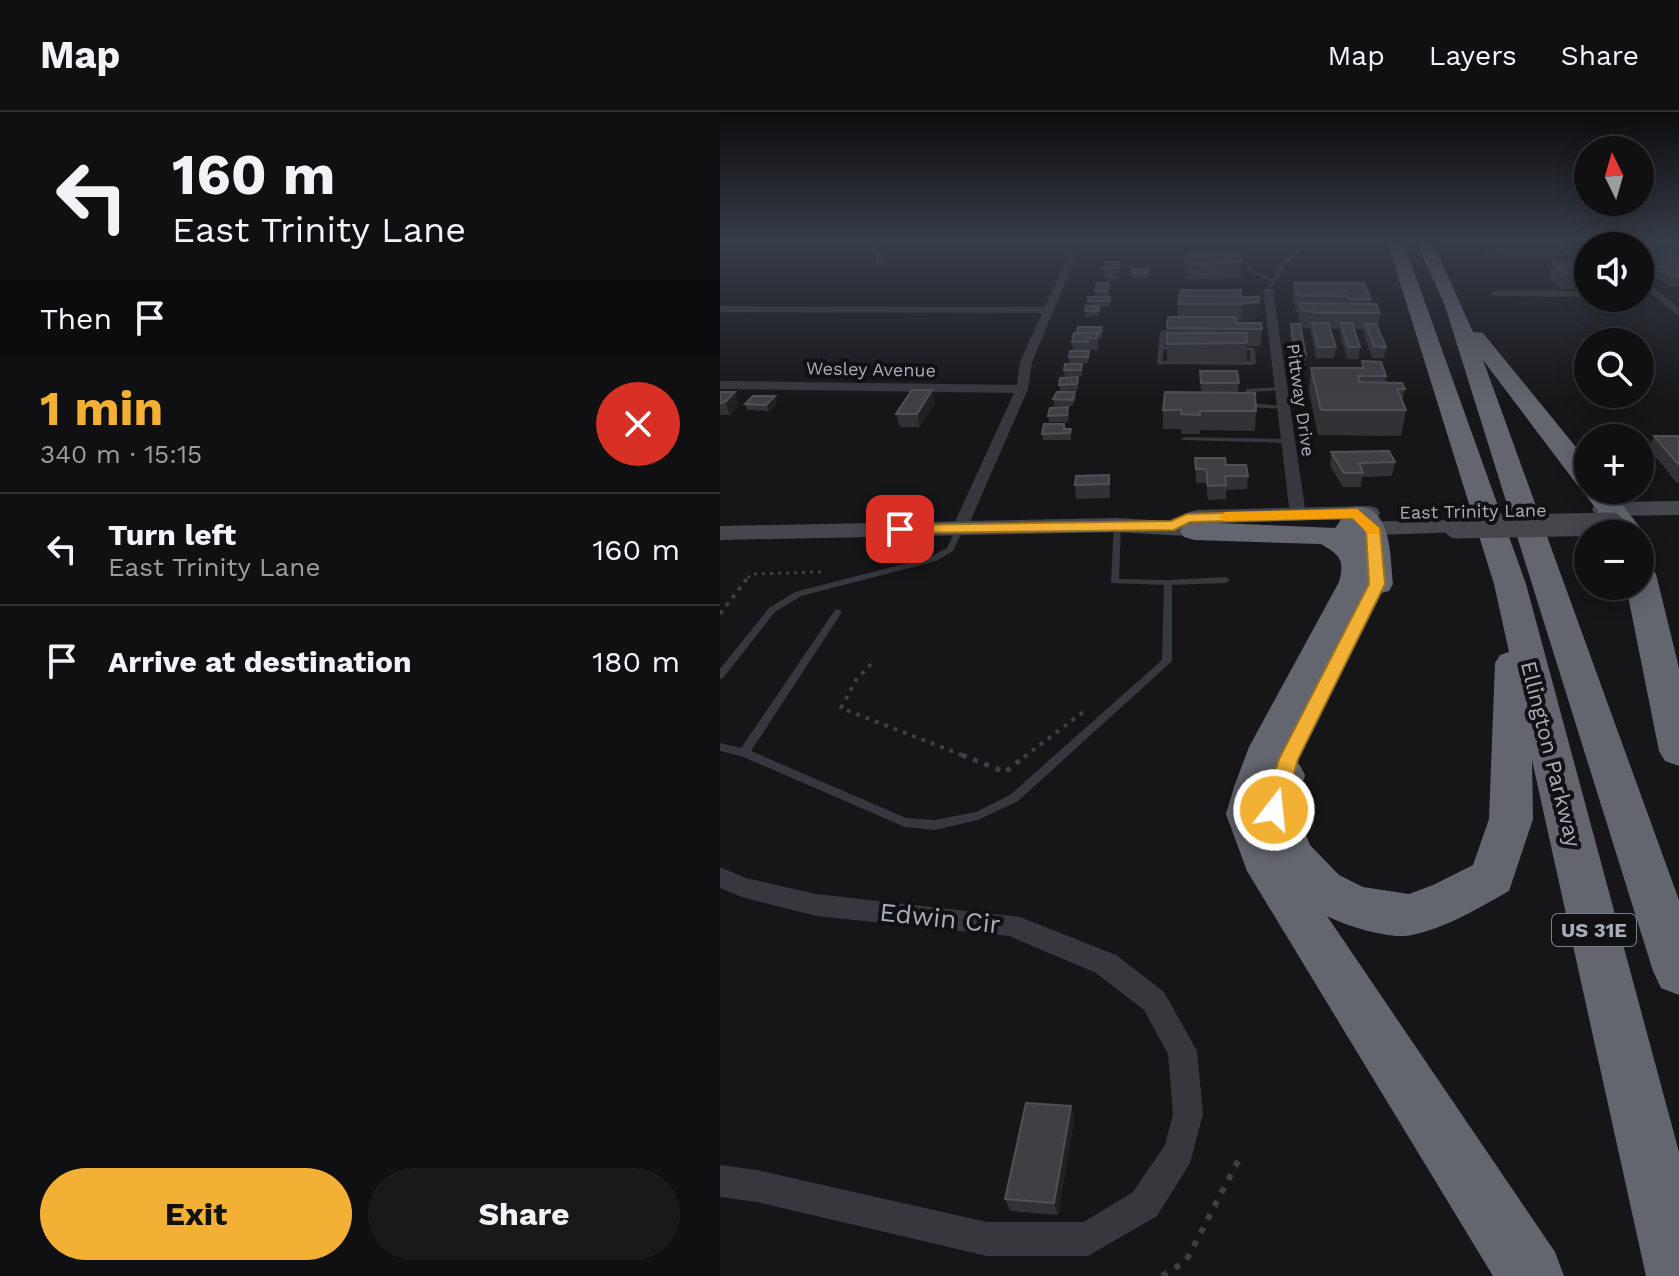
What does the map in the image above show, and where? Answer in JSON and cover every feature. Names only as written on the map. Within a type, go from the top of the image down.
[{"type":"highway","name":"Ellington Parkway","points":[[1413,295],[1510,584],[1679,1276]]},
{"type":"highway","name":"Ellington Parkway","points":[[1449,295],[1679,971]]},
{"type":"highway","points":[[1454,306],[1574,462]]},
{"type":"highway","points":[[1184,528],[1328,535],[1359,530]]},
{"type":"highway","points":[[1359,530],[1377,584],[1289,759],[1274,810],[1291,856],[1322,889],[1355,907],[1409,915],[1450,900],[1492,877],[1511,819],[1515,702],[1510,584]]},
{"type":"highway","points":[[1359,530],[1359,566],[1355,582],[1269,747],[1248,814],[1263,858],[1531,1276]]},
{"type":"highway","points":[[1646,600],[1679,751]]},
{"type":"main road","name":"East Trinity Lane","points":[[720,533],[1117,525],[1184,528],[1187,518],[1298,515],[1359,530],[1454,519],[1612,515],[1679,508]]},
{"type":"main road","name":"East Trinity Lane","points":[[1612,515],[1679,524]]},
{"type":"street","points":[[960,528],[1022,389],[1026,362],[1055,295]]},
{"type":"street","name":"Pittway Drive","points":[[1270,295],[1268,332],[1281,389],[1298,515]]},
{"type":"street","points":[[1658,295],[1679,313]]},
{"type":"street","points":[[720,309],[1048,310]]},
{"type":"street","name":"Wesley Avenue","points":[[720,385],[1022,389]]},
{"type":"street","name":"Edwin Cir","points":[[720,877],[742,887],[816,905],[1011,925],[1106,964],[1154,1001],[1182,1051],[1188,1114],[1179,1152],[1145,1204],[1088,1239],[987,1239],[757,1186],[720,1181]]},
{"type":"lane","points":[[1192,332],[1163,332],[1159,363],[1253,363],[1253,349],[1222,348]]},
{"type":"lane","points":[[1161,347],[1192,348]]},
{"type":"lane","points":[[1281,389],[1248,390],[1247,405],[1284,408]]},
{"type":"lane","points":[[1184,439],[1288,441]]},
{"type":"lane","points":[[1117,525],[1115,581],[1168,583],[1226,580]]},
{"type":"lane","points":[[720,676],[772,610],[798,594],[933,559],[950,549],[960,528]]},
{"type":"lane","points":[[720,747],[744,753],[905,822],[935,825],[978,816],[1014,798],[1167,661],[1168,583]]},
{"type":"lane","points":[[744,753],[838,612]]},
{"type":"path","points":[[720,614],[751,574],[826,572]]},
{"type":"path","points":[[871,664],[856,680],[841,708],[1005,772],[1083,712]]},
{"type":"path","points":[[1162,1276],[1186,1261],[1239,1159]]},
{"type":"building","points":[[1241,295],[1241,297],[1180,296]]},
{"type":"building","points":[[1313,295],[1369,295],[1371,299],[1349,299],[1348,296]]},
{"type":"building","points":[[1179,296],[1259,297],[1259,302],[1178,304]]},
{"type":"building","points":[[1088,297],[1110,297],[1110,301],[1088,301]]},
{"type":"building","points":[[1299,303],[1376,304],[1380,313],[1317,313],[1301,310]]},
{"type":"building","points":[[1086,306],[1099,306],[1099,311],[1085,311]]},
{"type":"building","points":[[1168,317],[1236,317],[1236,323],[1261,323],[1262,329],[1167,328]]},
{"type":"building","points":[[1312,323],[1328,323],[1336,347],[1318,347]]},
{"type":"building","points":[[1341,323],[1352,323],[1360,347],[1348,347]]},
{"type":"building","points":[[1291,324],[1300,324],[1306,355],[1296,355]]},
{"type":"building","points":[[1365,324],[1376,324],[1386,347],[1374,346]]},
{"type":"building","points":[[1078,327],[1102,327],[1101,332],[1077,333]]},
{"type":"building","points":[[1074,333],[1098,333],[1097,338],[1088,338],[1088,342],[1072,342]]},
{"type":"building","points":[[1167,333],[1246,333],[1247,343],[1166,344]]},
{"type":"building","points":[[1070,351],[1089,351],[1088,357],[1069,357]]},
{"type":"building","points":[[1362,361],[1381,362],[1386,376],[1358,376],[1360,382],[1402,383],[1405,389],[1397,389],[1406,410],[1321,410],[1311,368],[1364,368]]},
{"type":"building","points":[[1065,364],[1082,364],[1081,370],[1064,370]]},
{"type":"building","points":[[1200,371],[1237,371],[1239,383],[1201,383]]},
{"type":"building","points":[[1078,377],[1077,384],[1059,385],[1060,378]]},
{"type":"building","points":[[912,390],[932,390],[917,414],[896,414]]},
{"type":"building","points":[[720,392],[735,392],[720,403]]},
{"type":"building","points":[[1057,392],[1075,392],[1072,400],[1053,399]]},
{"type":"building","points":[[1165,392],[1255,393],[1256,411],[1181,414],[1181,410],[1163,410]]},
{"type":"building","points":[[753,396],[775,396],[766,405],[745,404]]},
{"type":"building","points":[[1068,407],[1067,415],[1048,416],[1050,408]]},
{"type":"building","points":[[1044,424],[1064,424],[1064,429],[1071,429],[1070,433],[1042,434]]},
{"type":"building","points":[[1654,436],[1679,436],[1679,465]]},
{"type":"building","points":[[1389,451],[1395,462],[1359,463],[1363,473],[1344,473],[1331,452]]},
{"type":"building","points":[[1195,458],[1225,458],[1226,465],[1246,465],[1248,476],[1225,476],[1226,485],[1208,486],[1206,469],[1196,469]]},
{"type":"building","points":[[1109,475],[1109,484],[1075,485],[1076,476]]},
{"type":"building","points":[[1026,1103],[1071,1106],[1054,1203],[1005,1199]]},
{"type":"slow traffic","points":[[1225,517],[1357,514],[1374,531]]},
{"type":"route","points":[[900,529],[1174,526],[1187,518],[1357,514],[1373,529],[1377,547],[1377,584],[1289,759],[1274,810]]}]
